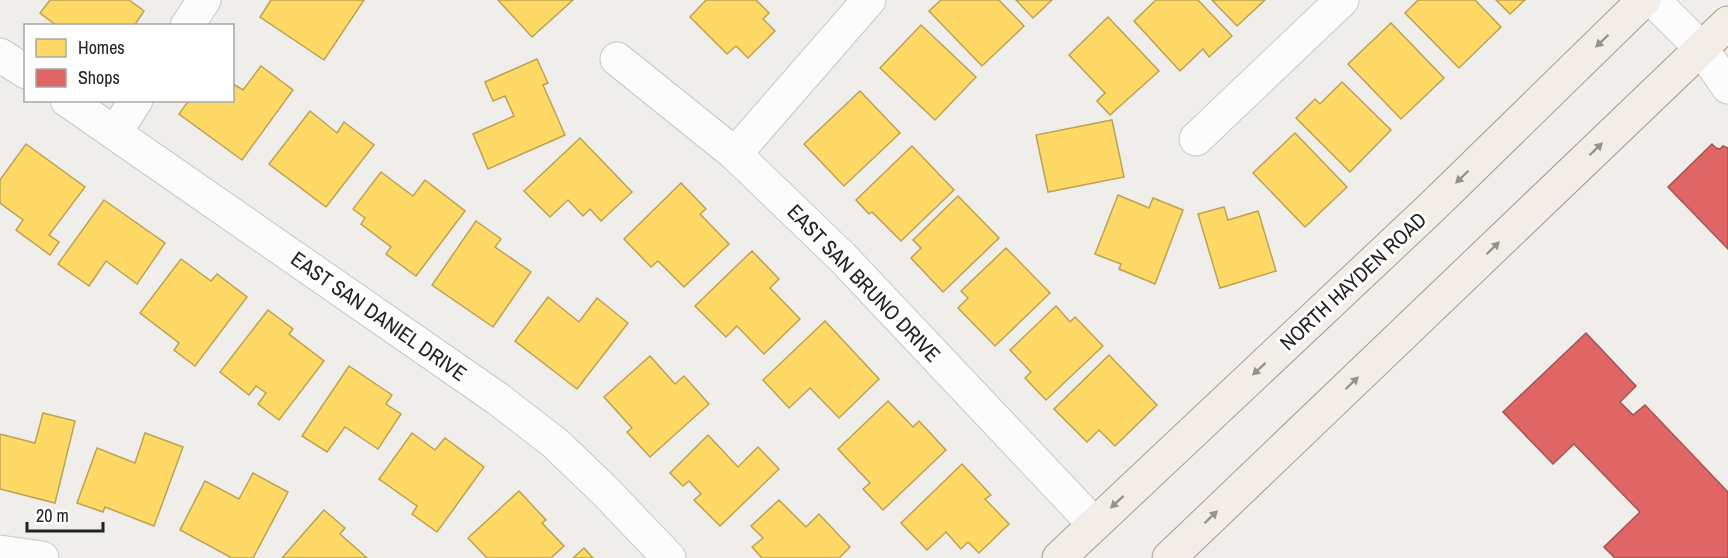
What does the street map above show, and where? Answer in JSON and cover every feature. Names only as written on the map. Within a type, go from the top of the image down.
[{"type":"main road","name":"NORTH HAYDEN ROAD","points":[[1059,558],[1433,206],[1644,0]]},
{"type":"main road","points":[[1169,558],[1715,56],[1728,23]]},
{"type":"street","points":[[188,24],[204,0]]},
{"type":"street","points":[[735,154],[869,0]]},
{"type":"street","points":[[1196,139],[1342,0]]},
{"type":"street","points":[[1653,0],[1715,56],[1728,87]]},
{"type":"street","points":[[0,55],[24,71]]},
{"type":"street","name":"EAST SAN BRUNO DRIVE","points":[[617,59],[735,154],[843,257],[1094,524]]},
{"type":"street","name":"EAST SAN DANIEL DRIVE","points":[[70,102],[498,399],[555,443],[669,558]]},
{"type":"street","points":[[115,133],[135,102]]},
{"type":"street","points":[[0,552],[42,558]]},
{"type":"building: Homes","points":[[50,0],[129,0],[144,11],[135,24],[54,24],[40,13]]},
{"type":"building: Homes","points":[[271,0],[364,0],[324,60],[260,17]]},
{"type":"building: Homes","points":[[498,0],[573,0],[532,37]]},
{"type":"building: Homes","points":[[706,0],[756,0],[769,13],[763,19],[775,31],[748,58],[736,46],[727,54],[690,17]]},
{"type":"building: Homes","points":[[941,0],[999,0],[1024,26],[982,66],[929,11]]},
{"type":"building: Homes","points":[[1016,0],[1052,0],[1033,18]]},
{"type":"building: Homes","points":[[1156,0],[1198,0],[1232,36],[1209,57],[1203,49],[1180,71],[1134,21]]},
{"type":"building: Homes","points":[[1212,0],[1265,0],[1237,26]]},
{"type":"building: Homes","points":[[1418,0],[1475,0],[1501,27],[1459,68],[1405,13]]},
{"type":"building: Homes","points":[[1496,0],[1525,0],[1510,14]]},
{"type":"building: Homes","points":[[1108,17],[1159,71],[1110,115],[1097,101],[1105,93],[1069,55]]},
{"type":"building: Homes","points":[[1391,23],[1444,78],[1401,119],[1348,64]]},
{"type":"building: Homes","points":[[921,25],[976,77],[935,120],[880,68]]},
{"type":"building: Homes","points":[[537,59],[548,83],[543,85],[565,135],[488,169],[473,134],[514,116],[505,96],[493,101],[485,82]]},
{"type":"building: Homes","points":[[261,66],[293,90],[242,160],[179,114],[188,102],[234,102],[234,84],[243,90]]},
{"type":"building: Homes","points":[[1342,82],[1391,130],[1350,172],[1296,118],[1315,99],[1320,104]]},
{"type":"building: Homes","points":[[860,91],[900,133],[844,186],[804,144]]},
{"type":"building: Homes","points":[[310,111],[337,133],[344,122],[374,145],[326,207],[269,164]]},
{"type":"building: Homes","points":[[1112,120],[1124,177],[1048,192],[1036,135]]},
{"type":"building: Homes","points":[[1295,133],[1347,187],[1305,227],[1253,173]]},
{"type":"building: Homes","points":[[580,138],[632,192],[601,221],[590,209],[583,216],[568,200],[550,217],[524,191]]},
{"type":"building: Homes","points":[[26,144],[85,187],[49,235],[59,242],[50,255],[16,230],[23,220],[0,203],[0,180]]},
{"type":"building: Homes","points":[[912,146],[954,190],[901,241],[872,212],[869,214],[856,200]]},
{"type":"building: Homes","points":[[381,172],[413,196],[425,180],[465,211],[416,276],[386,254],[391,247],[361,224],[365,218],[353,209]]},
{"type":"building: Homes","points":[[681,183],[706,209],[700,214],[729,244],[684,287],[658,261],[651,267],[624,239]]},
{"type":"building: Homes","points":[[1118,195],[1149,208],[1153,198],[1183,210],[1155,284],[1119,269],[1121,264],[1095,254]]},
{"type":"building: Homes","points":[[958,196],[999,238],[943,292],[911,258],[921,248],[913,240]]},
{"type":"building: Homes","points":[[104,200],[165,243],[137,284],[106,261],[89,286],[58,264]]},
{"type":"building: Homes","points":[[1224,207],[1228,220],[1258,211],[1276,271],[1220,288],[1198,214]]},
{"type":"building: Homes","points":[[476,221],[501,239],[495,247],[531,272],[493,327],[432,285]]},
{"type":"building: Homes","points":[[1006,248],[1050,293],[995,346],[958,308],[968,298],[961,291]]},
{"type":"building: Homes","points":[[752,251],[779,279],[770,288],[800,319],[764,354],[737,326],[726,337],[695,306]]},
{"type":"building: Homes","points":[[181,259],[211,281],[217,274],[247,297],[195,366],[174,350],[179,343],[140,313]]},
{"type":"building: Homes","points":[[548,297],[579,322],[597,298],[628,323],[577,389],[515,341]]},
{"type":"building: Homes","points":[[1056,306],[1070,322],[1075,317],[1103,346],[1046,400],[1025,378],[1031,372],[1010,350]]},
{"type":"building: Homes","points":[[268,310],[293,329],[289,334],[324,361],[279,420],[258,404],[266,393],[256,386],[249,395],[220,372]]},
{"type":"building: Homes","points":[[825,321],[879,379],[839,418],[810,388],[789,408],[763,380]]},
{"type":"building: Homes","points":[[1109,355],[1157,405],[1115,446],[1099,430],[1087,442],[1054,409]]},
{"type":"building: Homes","points":[[650,356],[675,384],[684,376],[709,404],[650,457],[627,432],[632,428],[604,397]]},
{"type":"building: Homes","points":[[349,366],[392,395],[386,404],[401,414],[378,449],[345,427],[327,452],[302,436]]},
{"type":"building: Homes","points":[[888,401],[913,427],[919,421],[946,450],[883,510],[863,489],[870,483],[838,449]]},
{"type":"building: Homes","points":[[43,413],[75,421],[55,503],[0,489],[0,434],[35,443]]},
{"type":"building: Homes","points":[[145,433],[183,447],[154,526],[105,507],[103,512],[77,503],[97,448],[135,463]]},
{"type":"building: Homes","points":[[412,433],[435,450],[445,438],[484,467],[437,532],[412,514],[417,506],[379,479]]},
{"type":"building: Homes","points":[[708,435],[738,467],[758,447],[779,469],[720,526],[694,500],[701,494],[689,481],[683,486],[670,473]]},
{"type":"building: Homes","points":[[962,464],[991,495],[985,499],[1009,524],[979,553],[968,542],[961,549],[946,532],[927,550],[901,523]]},
{"type":"building: Homes","points":[[253,473],[288,492],[253,558],[232,558],[180,530],[205,481],[239,499]]},
{"type":"building: Homes","points":[[519,491],[546,520],[542,523],[564,546],[551,558],[487,558],[468,538]]},
{"type":"building: Homes","points":[[779,500],[806,527],[819,514],[850,547],[839,558],[762,558],[752,547],[763,538],[751,526]]},
{"type":"building: Homes","points":[[324,510],[345,528],[340,534],[367,558],[282,558]]},
{"type":"building: Homes","points":[[584,548],[593,558],[573,558]]},
{"type":"building: Shops","points":[[1712,144],[1720,149],[1723,146],[1728,148],[1728,249],[1668,187]]},
{"type":"building: Shops","points":[[1586,333],[1636,386],[1620,402],[1633,415],[1645,405],[1728,492],[1728,558],[1615,558],[1604,547],[1640,512],[1574,444],[1553,464],[1503,412]]}]
